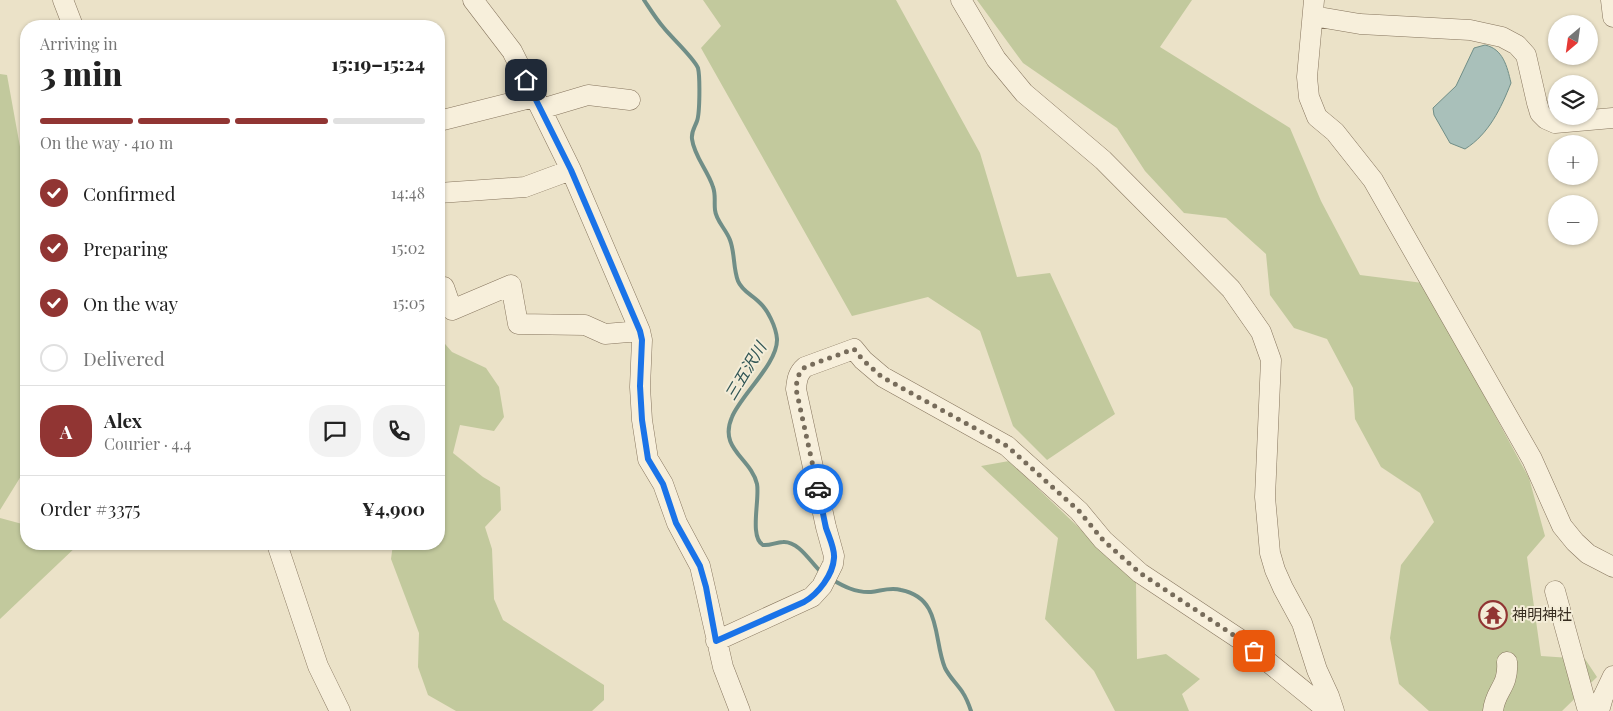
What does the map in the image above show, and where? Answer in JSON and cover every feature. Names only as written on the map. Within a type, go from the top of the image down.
[{"type":"street","points":[[63,0],[71,20]]},
{"type":"street","points":[[473,0],[512,52],[538,103],[571,170],[640,331],[642,340],[640,386],[648,459],[663,484],[676,523],[700,566],[723,667],[740,711]]},
{"type":"street","points":[[961,0],[996,59],[1024,93],[1103,160],[1231,290],[1261,332],[1271,360],[1265,497],[1270,553],[1283,588],[1302,623],[1333,711]]},
{"type":"street","points":[[1611,0],[1613,17]]},
{"type":"street","points":[[1613,118],[1555,123],[1546,119],[1540,113],[1526,55],[1517,45],[1502,37],[1470,30],[1360,24],[1314,8],[1307,77],[1309,97],[1317,117],[1334,132],[1372,180],[1532,459],[1562,526],[1588,554],[1613,567]]},
{"type":"street","points":[[445,120],[588,95],[630,100]]},
{"type":"street","points":[[445,193],[524,187],[571,170]]},
{"type":"street","points":[[445,290],[452,310],[511,285],[518,324],[585,325],[605,334],[640,331]]},
{"type":"street","points":[[716,641],[812,598],[827,576],[834,556],[826,527],[796,382],[799,372],[805,367],[854,349],[882,377],[1007,446],[1079,511],[1103,540],[1140,573],[1241,640],[1321,705],[1333,711]]},
{"type":"street","points":[[279,550],[318,666],[340,711]]},
{"type":"street","points":[[1555,591],[1588,711]]},
{"type":"street","points":[[1493,711],[1496,699],[1507,678],[1507,662]]},
{"type":"street","points":[[1599,711],[1602,697],[1613,676]]},
{"type":"green space","points":[[703,0],[896,0],[980,153],[1017,277],[1050,273],[1115,414],[1047,460],[1013,426],[980,331],[928,297],[852,316],[701,48],[721,26]]},
{"type":"green space","points":[[977,0],[1192,0],[1160,47],[1290,128],[1321,201],[1360,275],[1423,283],[1529,478],[1545,536],[1527,557],[1541,656],[1585,659],[1597,677],[1562,711],[1429,711],[1399,684],[1390,638],[1401,565],[1434,522],[1420,493],[1381,467],[1355,419],[1353,388],[1327,339],[1294,328],[1270,295],[1266,254],[1226,218],[1184,213],[1145,171],[1117,128],[1023,63]]},
{"type":"green space","points":[[0,74],[7,75],[20,147],[20,478],[0,510]]},
{"type":"green space","points":[[445,344],[452,352],[486,368],[499,387],[504,417],[494,431],[460,425],[453,453],[483,477],[500,487],[501,510],[485,527],[492,549],[494,599],[503,620],[604,685],[604,700],[592,711],[456,711],[428,695],[418,667],[419,633],[391,559],[392,550],[445,550]]},
{"type":"green space","points":[[1009,461],[1136,582],[1137,659],[1166,654],[1200,679],[1182,694],[1189,711],[1115,711],[1094,671],[1045,619],[1058,538],[981,466]]},
{"type":"green space","points":[[0,518],[20,523],[20,550],[73,550],[0,619]]},
{"type":"water","points":[[1485,45],[1500,54],[1506,65],[1511,83],[1493,120],[1481,136],[1465,149],[1450,143],[1434,115],[1433,108],[1456,86],[1474,48]]},
{"type":"building","name":"神明神社","points":[[1497,605],[1501,622],[1488,625],[1484,608]]},
{"type":"waterway","name":"三五沢川","points":[[644,0],[661,25],[698,68],[699,110],[692,134],[693,145],[713,187],[716,214],[730,240],[738,281],[765,309],[775,329],[777,339],[772,358],[737,408],[729,428],[729,437],[732,445],[749,467],[757,484],[756,526],[759,541],[763,545],[783,542],[794,545],[821,572]]},
{"type":"waterway","name":"三五沢川","points":[[831,579],[860,591],[901,590],[914,594],[923,601],[934,621],[945,668],[961,690],[971,711]]},
{"type":"way so far","points":[[818,489],[796,382],[799,372],[805,367],[854,349],[882,377],[1007,446],[1079,511],[1119,556],[1160,588],[1241,640],[1254,651]]},
{"type":"place","name":"神明神社","points":[[1493,615]]},
{"type":"route","points":[[526,80],[571,170],[640,331],[642,340],[640,386],[642,420],[648,459],[663,484],[676,523],[700,566],[716,641],[804,602],[818,592],[833,564],[834,556],[818,489]]}]
